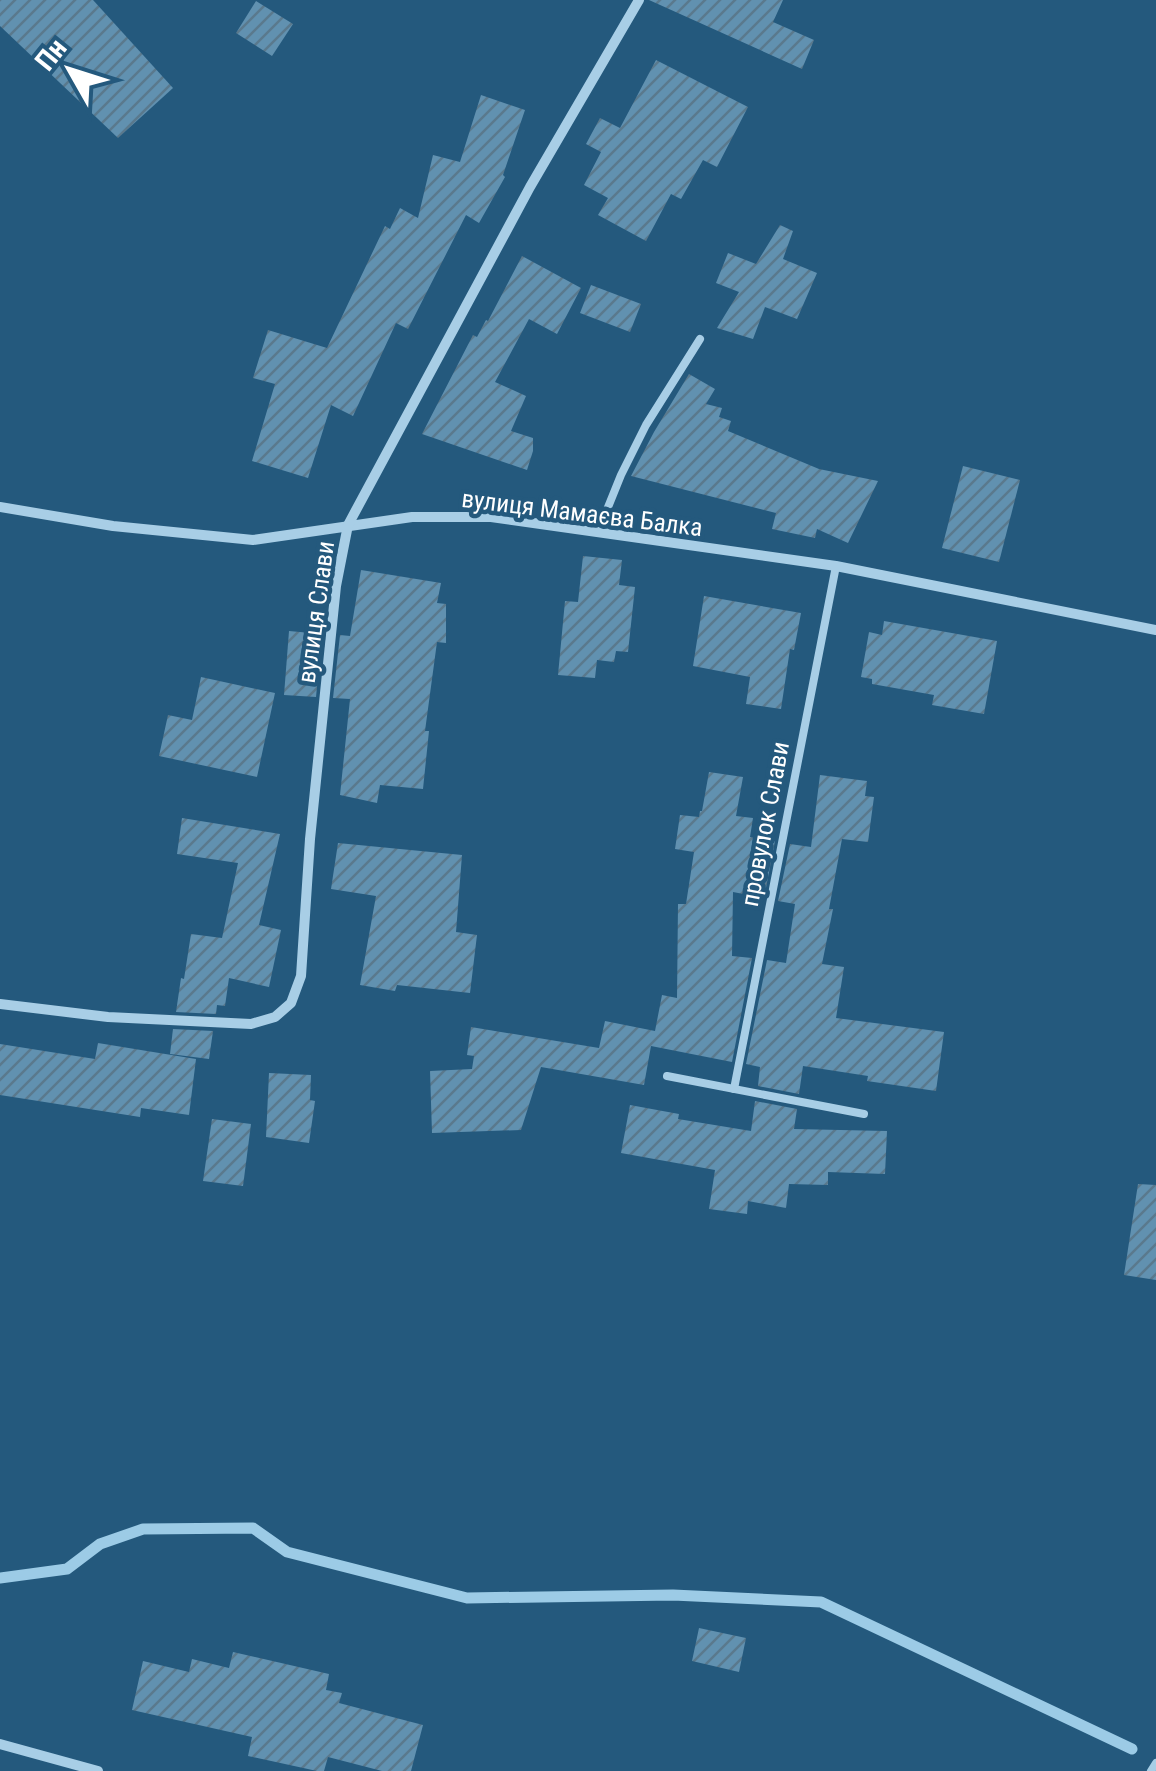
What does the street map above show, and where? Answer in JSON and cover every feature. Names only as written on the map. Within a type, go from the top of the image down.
[{"type":"street","name":"вулиця Слави","points":[[0,1004],[108,1017],[251,1024],[275,1017],[291,1002],[302,976],[310,839],[334,606],[348,525],[530,187],[639,0]]},
{"type":"street","name":"вулиця Мамаєва Балка","points":[[0,507],[112,526],[253,540],[412,517],[491,517],[836,566],[1156,630]]},
{"type":"street","points":[[0,1744],[98,1771]]},
{"type":"lane","points":[[598,532],[646,424],[700,339]]},
{"type":"lane","name":"провулок Слави","points":[[734,1089],[836,566]]},
{"type":"lane","points":[[667,1076],[864,1114]]},
{"type":"lane","points":[[1151,1771],[1156,1763]]},
{"type":"building","points":[[0,0],[93,0],[173,88],[118,138],[0,26]]},
{"type":"building","points":[[649,0],[783,0],[773,22],[814,40],[802,69]]},
{"type":"building","points":[[256,1],[293,24],[272,56],[236,33]]},
{"type":"building","points":[[656,60],[748,107],[717,167],[703,160],[681,199],[671,194],[646,241],[598,215],[608,198],[584,185],[601,152],[586,144],[600,118],[620,128]]},
{"type":"building","points":[[481,95],[525,110],[505,177],[479,223],[466,215],[408,329],[396,323],[353,416],[331,405],[308,478],[252,461],[275,384],[253,378],[268,330],[327,348],[385,226],[390,229],[400,208],[418,218],[433,155],[460,162]]},
{"type":"building","points":[[780,225],[793,231],[783,259],[817,273],[797,319],[765,307],[753,339],[717,328],[739,292],[716,283],[728,253],[756,264]]},
{"type":"building","points":[[522,256],[581,288],[557,334],[529,319],[495,382],[526,396],[511,431],[533,438],[527,470],[422,434],[473,335],[477,337],[488,321]]},
{"type":"building","points":[[591,285],[641,304],[630,332],[580,313]]},
{"type":"building","points":[[689,374],[715,389],[706,404],[722,408],[719,417],[731,421],[728,431],[819,469],[878,481],[848,543],[817,529],[815,538],[772,529],[776,513],[631,476]]},
{"type":"building","points":[[963,466],[1020,480],[999,562],[942,548]]},
{"type":"building","points":[[583,556],[622,560],[619,585],[635,587],[628,652],[616,651],[614,662],[597,660],[595,678],[558,675],[565,601],[578,602]]},
{"type":"building","points":[[361,570],[441,583],[437,603],[446,604],[446,643],[437,642],[425,731],[429,731],[423,789],[380,785],[377,803],[340,795],[350,699],[333,698],[340,635],[350,636]]},
{"type":"building","points":[[704,596],[801,613],[794,650],[790,649],[781,709],[746,704],[750,677],[693,666]]},
{"type":"building","points":[[884,621],[997,641],[984,714],[932,705],[934,695],[872,684],[872,679],[861,677],[869,632],[882,635]]},
{"type":"building","points":[[289,631],[322,634],[316,697],[284,695]]},
{"type":"building","points":[[201,677],[275,693],[257,777],[159,756],[168,715],[192,720]]},
{"type":"building","points":[[709,772],[743,777],[736,816],[753,818],[750,837],[775,841],[764,898],[733,892],[732,956],[752,958],[732,1062],[651,1046],[644,1085],[541,1067],[521,1130],[432,1133],[430,1071],[472,1069],[474,1056],[467,1055],[471,1027],[599,1048],[605,1021],[655,1031],[662,995],[677,998],[678,904],[686,904],[694,852],[675,849],[680,815],[699,817]]},
{"type":"building","points":[[820,775],[867,781],[865,796],[874,797],[868,842],[842,839],[829,909],[833,909],[822,964],[844,967],[836,1018],[944,1032],[936,1091],[803,1066],[799,1094],[758,1086],[760,1067],[746,1064],[767,960],[786,963],[795,904],[778,901],[790,844],[811,847]]},
{"type":"building","points":[[182,818],[280,834],[259,925],[281,930],[269,987],[229,978],[225,1006],[217,1005],[216,1014],[176,1012],[191,934],[222,938],[238,863],[177,854]]},
{"type":"building","points":[[338,843],[462,855],[456,932],[477,935],[470,993],[397,985],[395,991],[360,985],[376,896],[331,889]]},
{"type":"building","points":[[173,1029],[213,1031],[209,1059],[170,1054]]},
{"type":"building","points":[[98,1043],[196,1059],[189,1115],[141,1108],[140,1117],[0,1095],[0,1044],[95,1059]]},
{"type":"building","points":[[269,1073],[311,1075],[310,1100],[315,1101],[309,1143],[266,1137]]},
{"type":"building","points":[[755,1101],[797,1109],[794,1129],[887,1131],[885,1174],[828,1172],[828,1185],[789,1184],[786,1208],[748,1201],[747,1214],[709,1209],[715,1170],[621,1153],[630,1105],[679,1114],[678,1119],[751,1131]]},
{"type":"building","points":[[212,1119],[251,1124],[243,1186],[203,1181]]},
{"type":"building","points":[[1138,1184],[1156,1185],[1156,1280],[1124,1275]]},
{"type":"building","points":[[699,1628],[746,1638],[739,1672],[692,1661]]},
{"type":"building","points":[[233,1652],[329,1674],[326,1690],[342,1693],[339,1703],[423,1725],[411,1771],[382,1771],[328,1757],[324,1771],[317,1771],[248,1756],[252,1737],[132,1710],[143,1661],[189,1672],[192,1659],[229,1668]]},
{"type":"waterway","points":[[0,1578],[67,1569],[100,1544],[143,1529],[253,1528],[287,1552],[467,1598],[673,1595],[821,1602],[1132,1749]]}]
